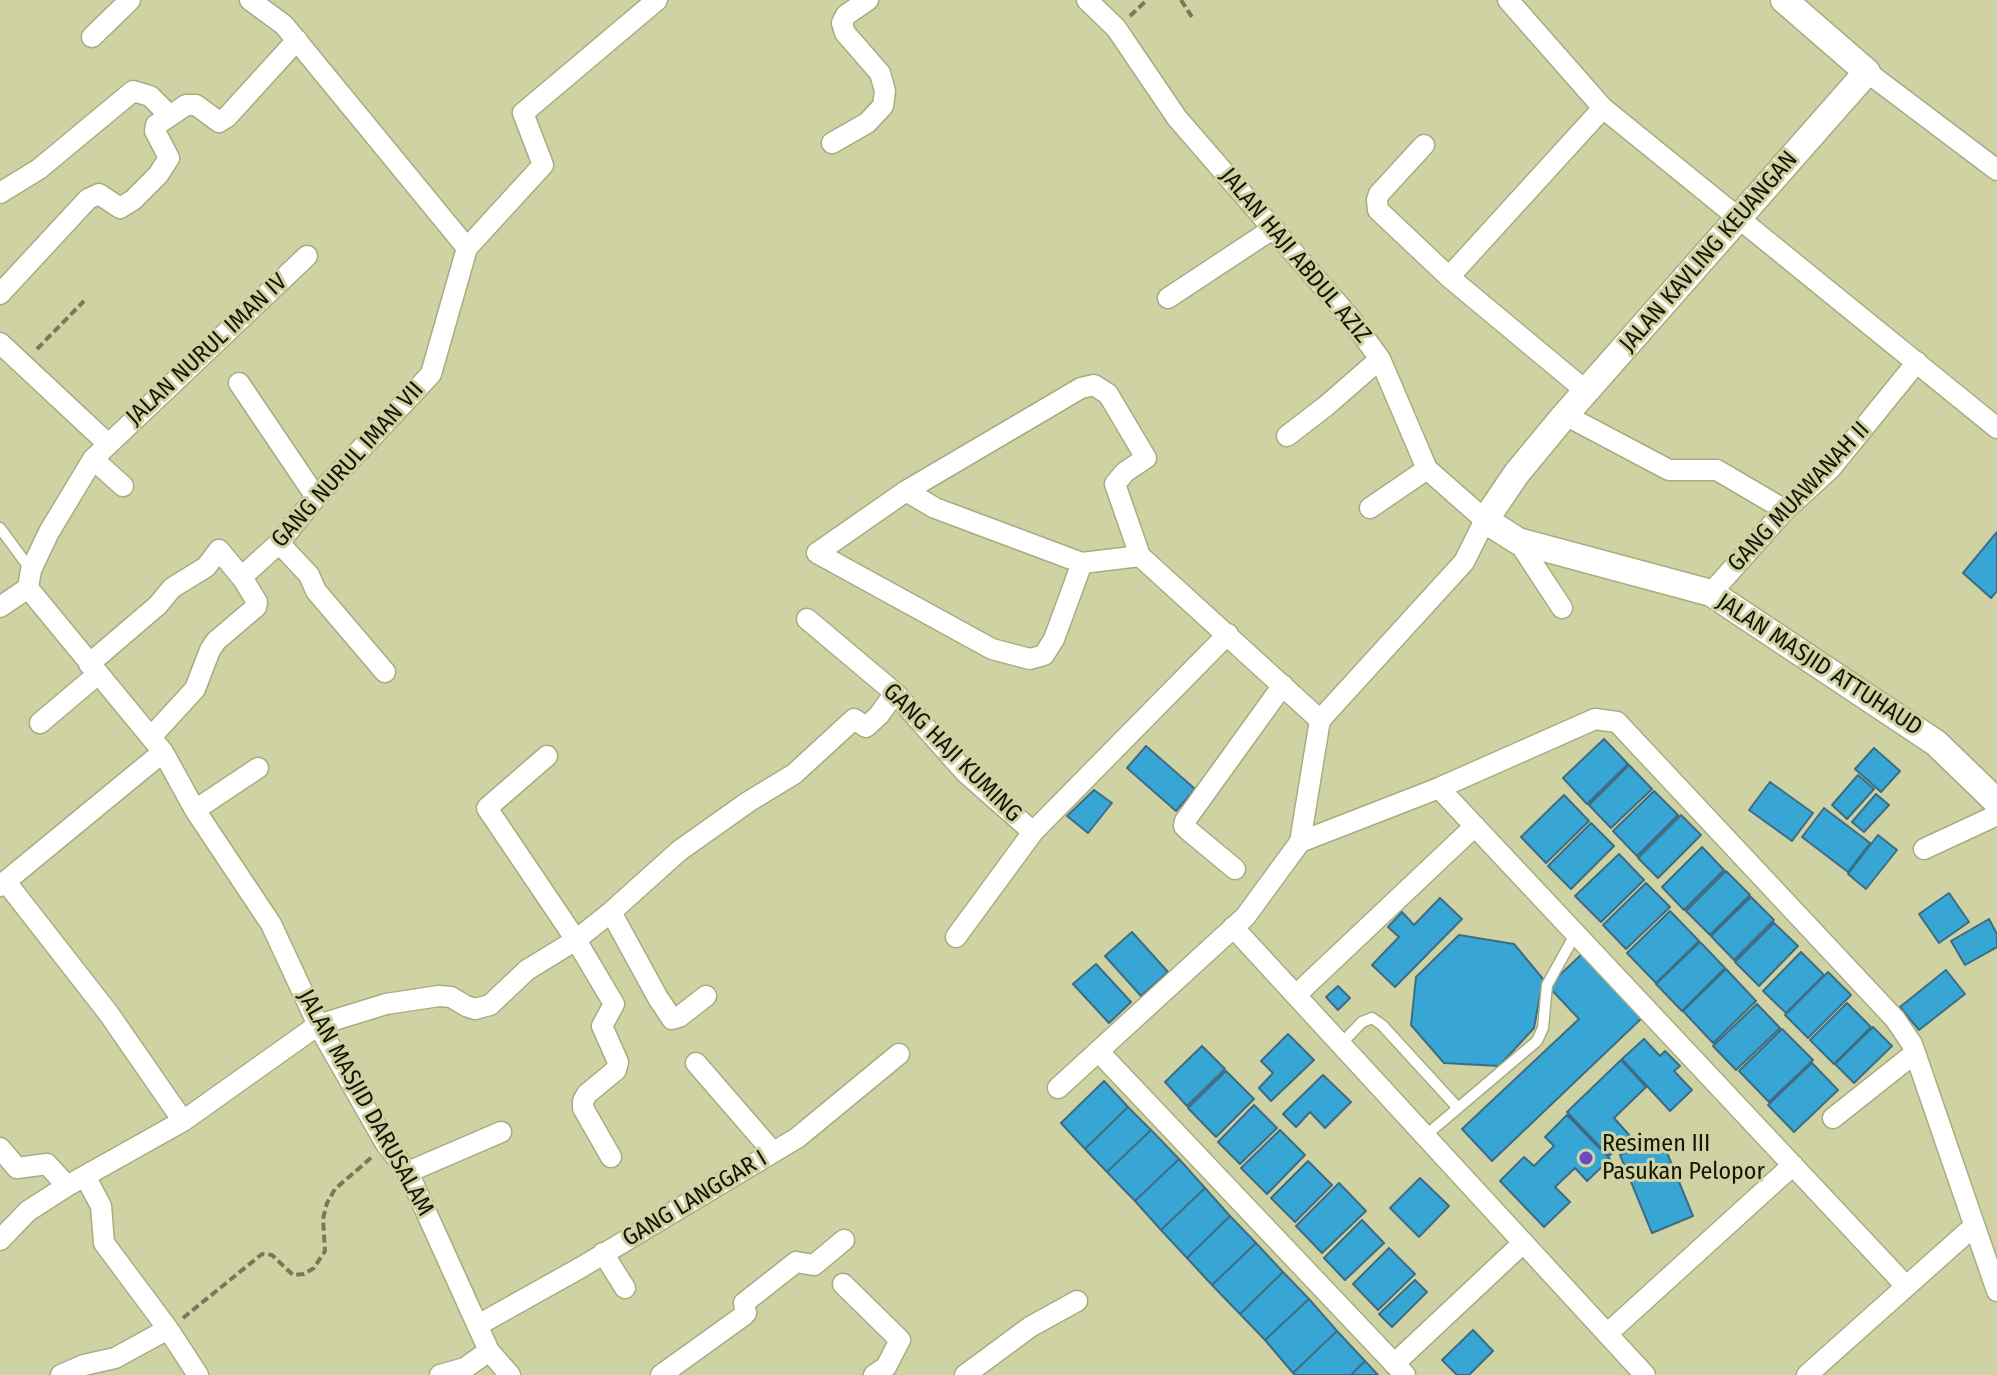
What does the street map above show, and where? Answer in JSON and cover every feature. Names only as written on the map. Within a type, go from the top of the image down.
[{"type":"street","points":[[92,37],[130,0]]},
{"type":"street","points":[[250,0],[284,25],[467,248]]},
{"type":"street","name":"GANG NURUL IMAN VII","points":[[243,579],[431,374],[467,248],[543,165],[523,113],[657,0]]},
{"type":"street","points":[[832,143],[867,123],[883,106],[885,91],[880,73],[845,33],[842,23],[846,15],[868,0]]},
{"type":"street","name":"JALAN HAJI ABDUL AZIZ","points":[[1087,0],[1116,28],[1177,118],[1351,319],[1380,359],[1427,469],[1485,520]]},
{"type":"street","points":[[1508,0],[1603,108],[1997,428]]},
{"type":"street","points":[[1786,1],[1867,72],[1997,170]]},
{"type":"street","points":[[0,294],[88,199],[99,194],[120,208],[133,200],[158,175],[169,158],[155,131],[156,125],[186,105],[196,105],[219,122],[297,40]]},
{"type":"street","name":"JALAN KAVLING KEUANGAN","points":[[1485,520],[1517,473],[1565,415],[1867,72]]},
{"type":"street","points":[[0,193],[39,169],[133,91],[150,96],[170,116]]},
{"type":"street","points":[[1449,277],[1603,108]]},
{"type":"street","points":[[1424,145],[1379,194],[1377,206],[1381,214],[1449,277],[1586,391]]},
{"type":"street","points":[[1168,298],[1274,228]]},
{"type":"street","name":"JALAN NURUL IMAN IV","points":[[30,579],[49,532],[93,459],[307,256]]},
{"type":"street","points":[[0,343],[107,443]]},
{"type":"street","points":[[1287,436],[1380,359]]},
{"type":"street","name":"GANG MUAWANAH II","points":[[1711,593],[1785,510],[1831,468],[1917,362]]},
{"type":"street","points":[[239,383],[316,497]]},
{"type":"street","points":[[1082,563],[1054,639],[1044,655],[1030,659],[992,649],[817,553],[906,491],[1081,388],[1094,385],[1108,394],[1146,458],[1125,472],[1115,484],[1140,556],[1320,720]]},
{"type":"street","points":[[1565,415],[1669,470],[1717,470],[1785,510]]},
{"type":"street","points":[[93,459],[123,486]]},
{"type":"street","points":[[1370,508],[1427,469]]},
{"type":"street","points":[[906,491],[949,513],[1082,563],[1140,556]]},
{"type":"street","points":[[1058,1088],[1245,917],[1300,842],[1320,720],[1464,562],[1485,520]]},
{"type":"street","name":"JALAN MASJID ATTUHAUD","points":[[1485,520],[1518,541],[1711,593],[1936,743],[1997,802]]},
{"type":"street","points":[[1518,541],[1562,608]]},
{"type":"street","points":[[279,543],[309,575],[316,591],[385,672]]},
{"type":"street","points":[[40,723],[172,588],[206,567],[219,550],[243,579],[257,602],[256,607],[216,641],[195,689],[157,744],[3,884],[109,1014],[183,1121]]},
{"type":"street","points":[[0,607],[30,579]]},
{"type":"street","name":"JALAN MASJID DARUSALAM","points":[[30,579],[94,669],[157,744],[195,810],[271,924],[318,1025],[386,1144],[408,1172],[489,1351],[510,1375]]},
{"type":"street","name":"GANG HAJI KUMING","points":[[807,619],[895,693],[966,773],[1033,832],[1228,634]]},
{"type":"street","points":[[1235,869],[1188,830],[1184,826],[1185,821],[1283,685]]},
{"type":"street","points":[[0,1240],[28,1211],[183,1121],[318,1025],[386,1004],[439,996],[451,997],[475,1009],[490,1005],[527,970],[576,940],[611,912],[679,851],[794,774],[854,719],[866,727],[895,693]]},
{"type":"street","points":[[1300,842],[1439,788],[1595,719],[1617,722],[1895,1019],[1915,1053],[1997,1291]]},
{"type":"street","points":[[547,756],[487,808],[576,940],[614,1004],[602,1026],[618,1062],[616,1070],[587,1094],[583,1108],[611,1157]]},
{"type":"street","points":[[195,810],[258,768]]},
{"type":"street","points":[[1439,788],[1906,1286]]},
{"type":"street","points":[[1924,849],[1997,815]]},
{"type":"street","points":[[1296,995],[1475,826]]},
{"type":"street","points":[[956,937],[1033,832]]},
{"type":"street","points":[[611,912],[672,1019],[706,996]]},
{"type":"street","points":[[1233,927],[1645,1375]]},
{"type":"street","points":[[1098,1051],[1399,1369],[1523,1243]]},
{"type":"street","points":[[1833,1118],[1915,1053]]},
{"type":"street","name":"GANG LANGGAR I","points":[[478,1325],[797,1138],[899,1054]]},
{"type":"street","points":[[696,1063],[773,1152]]},
{"type":"street","points":[[408,1172],[501,1132]]},
{"type":"street","points":[[0,1148],[17,1168],[47,1164],[67,1186]]},
{"type":"street","points":[[1607,1334],[1793,1165]]},
{"type":"street","points":[[85,1176],[101,1206],[104,1243],[198,1375]]},
{"type":"street","points":[[1807,1375],[1973,1227]]},
{"type":"street","points":[[661,1375],[743,1316],[746,1313],[744,1303],[796,1262],[814,1265],[844,1240]]},
{"type":"street","points":[[603,1253],[625,1288]]},
{"type":"street","points":[[843,1284],[900,1340],[886,1367],[874,1375]]},
{"type":"street","points":[[965,1375],[1030,1327],[1077,1301]]},
{"type":"street","points":[[61,1375],[84,1365],[115,1358],[168,1329]]},
{"type":"street","points":[[440,1375],[465,1368],[489,1351]]},
{"type":"lane","points":[[0,528],[30,579]]},
{"type":"lane","points":[[1425,1136],[1537,1041],[1543,1028],[1547,985],[1576,933]]},
{"type":"lane","points":[[1341,1044],[1362,1022],[1372,1018],[1458,1108]]},
{"type":"path","points":[[1181,0],[1192,17]]},
{"type":"path","points":[[22,365],[84,301]]},
{"type":"path","points":[[168,1329],[262,1254],[272,1255],[293,1275],[314,1268],[325,1251],[323,1219],[335,1189],[386,1144]]},
{"type":"building","points":[[1997,532],[1997,591],[1991,598],[1963,573]]},
{"type":"building","points":[[1604,739],[1628,764],[1587,804],[1563,778]]},
{"type":"building","points":[[1146,746],[1195,789],[1176,811],[1127,768]]},
{"type":"building","points":[[1874,748],[1900,771],[1881,792],[1855,769]]},
{"type":"building","points":[[1629,765],[1652,789],[1611,828],[1589,805]]},
{"type":"building","points":[[1858,775],[1874,789],[1847,819],[1832,805]]},
{"type":"building","points":[[1770,782],[1813,813],[1792,841],[1749,810]]},
{"type":"building","points":[[1094,790],[1112,803],[1088,833],[1067,816]]},
{"type":"building","points":[[1654,791],[1678,815],[1637,856],[1613,831]]},
{"type":"building","points":[[1876,794],[1889,805],[1864,832],[1852,822]]},
{"type":"building","points":[[1564,795],[1589,821],[1546,863],[1521,837]]},
{"type":"building","points":[[1824,808],[1870,843],[1848,872],[1802,837]]},
{"type":"building","points":[[1681,815],[1701,835],[1658,878],[1638,858]]},
{"type":"building","points":[[1591,823],[1614,846],[1571,889],[1548,866]]},
{"type":"building","points":[[1878,835],[1897,850],[1866,889],[1848,874]]},
{"type":"building","points":[[1702,847],[1724,870],[1684,910],[1662,887]]},
{"type":"building","points":[[1619,854],[1644,880],[1601,922],[1575,896]]},
{"type":"building","points":[[1726,871],[1750,895],[1710,935],[1686,911]]},
{"type":"building","points":[[1646,883],[1670,907],[1626,949],[1603,925]]},
{"type":"building","points":[[1949,893],[1969,922],[1939,943],[1919,914]]},
{"type":"building","points":[[1751,897],[1774,920],[1734,960],[1711,936]]},
{"type":"building","points":[[1440,898],[1462,919],[1395,987],[1372,965],[1399,937],[1388,927],[1402,912],[1414,925]]},
{"type":"building","points":[[1670,911],[1699,941],[1656,983],[1627,953]]},
{"type":"building","points":[[1989,919],[1997,934],[1997,947],[1965,965],[1951,941]]},
{"type":"building","points":[[1774,923],[1798,946],[1759,986],[1735,962]]},
{"type":"building","points":[[1132,932],[1168,972],[1141,996],[1105,956]]},
{"type":"building","points":[[1459,935],[1514,944],[1543,979],[1534,1028],[1499,1066],[1444,1063],[1411,1025],[1416,977]]},
{"type":"building","points":[[1700,942],[1725,968],[1682,1011],[1656,984]]},
{"type":"building","points":[[1801,952],[1824,975],[1786,1013],[1763,991]]},
{"type":"building","points":[[1583,953],[1644,1016],[1492,1161],[1462,1129],[1579,1019],[1548,986]]},
{"type":"building","points":[[1096,964],[1131,1002],[1109,1023],[1073,984]]},
{"type":"building","points":[[1726,969],[1756,1001],[1713,1043],[1683,1011]]},
{"type":"building","points":[[1946,970],[1965,994],[1919,1030],[1900,1007]]},
{"type":"building","points":[[1828,972],[1851,995],[1808,1038],[1785,1015]]},
{"type":"building","points":[[1338,986],[1350,998],[1338,1010],[1326,997]]},
{"type":"building","points":[[1847,1003],[1871,1027],[1834,1064],[1810,1040]]},
{"type":"building","points":[[1757,1004],[1780,1028],[1736,1070],[1713,1046]]},
{"type":"building","points":[[1873,1027],[1892,1046],[1854,1083],[1835,1064]]},
{"type":"building","points":[[1782,1029],[1813,1060],[1769,1102],[1739,1071]]},
{"type":"building","points":[[1288,1034],[1314,1060],[1271,1101],[1259,1088],[1273,1073],[1261,1061]]},
{"type":"building","points":[[1644,1039],[1660,1056],[1665,1051],[1680,1066],[1674,1071],[1692,1090],[1670,1111],[1622,1059]]},
{"type":"building","points":[[1202,1046],[1225,1069],[1187,1106],[1165,1082]]},
{"type":"building","points":[[1621,1060],[1646,1087],[1614,1118],[1630,1136],[1609,1156],[1567,1112]]},
{"type":"building","points":[[1812,1063],[1838,1090],[1794,1132],[1768,1105]]},
{"type":"building","points":[[1226,1071],[1254,1099],[1216,1137],[1188,1108]]},
{"type":"building","points":[[1323,1075],[1351,1102],[1325,1128],[1310,1112],[1296,1127],[1283,1114]]},
{"type":"building","points":[[1104,1081],[1128,1107],[1085,1149],[1061,1123]]},
{"type":"building","points":[[1254,1105],[1277,1128],[1240,1164],[1218,1142]]},
{"type":"building","points":[[1128,1107],[1151,1130],[1107,1172],[1085,1149]]},
{"type":"building","points":[[1567,1115],[1610,1159],[1587,1181],[1575,1168],[1555,1187],[1570,1202],[1544,1227],[1500,1181],[1524,1157],[1534,1166],[1554,1146],[1545,1137]]},
{"type":"building","points":[[1151,1130],[1179,1159],[1135,1201],[1107,1172]]},
{"type":"building","points":[[1280,1130],[1305,1155],[1267,1194],[1241,1168]]},
{"type":"building","points":[[1661,1138],[1693,1216],[1652,1233],[1620,1155]]},
{"type":"building","points":[[1179,1159],[1205,1188],[1161,1230],[1135,1201]]},
{"type":"building","points":[[1308,1161],[1332,1185],[1295,1222],[1271,1198]]},
{"type":"building","points":[[1420,1178],[1449,1206],[1419,1237],[1390,1208]]},
{"type":"building","points":[[1339,1183],[1366,1211],[1322,1253],[1296,1226]]},
{"type":"building","points":[[1205,1188],[1230,1216],[1187,1258],[1161,1230]]},
{"type":"building","points":[[1230,1216],[1256,1243],[1212,1285],[1187,1258]]},
{"type":"building","points":[[1362,1220],[1384,1243],[1345,1280],[1324,1258]]},
{"type":"building","points":[[1256,1243],[1283,1272],[1240,1314],[1212,1285]]},
{"type":"building","points":[[1389,1248],[1415,1274],[1378,1310],[1353,1284]]},
{"type":"building","points":[[1283,1272],[1309,1299],[1265,1340],[1240,1314]]},
{"type":"building","points":[[1415,1280],[1427,1292],[1392,1327],[1379,1314]]},
{"type":"building","points":[[1309,1299],[1337,1331],[1293,1373],[1265,1340]]},
{"type":"building","points":[[1473,1330],[1493,1351],[1469,1375],[1457,1375],[1442,1360]]},
{"type":"building","points":[[1337,1331],[1365,1361],[1351,1375],[1293,1373]]},
{"type":"building","points":[[1365,1361],[1378,1375],[1351,1375]]},
{"type":"place","name":"Resimen III Pasukan Pelopor","points":[[1586,1158]]}]
